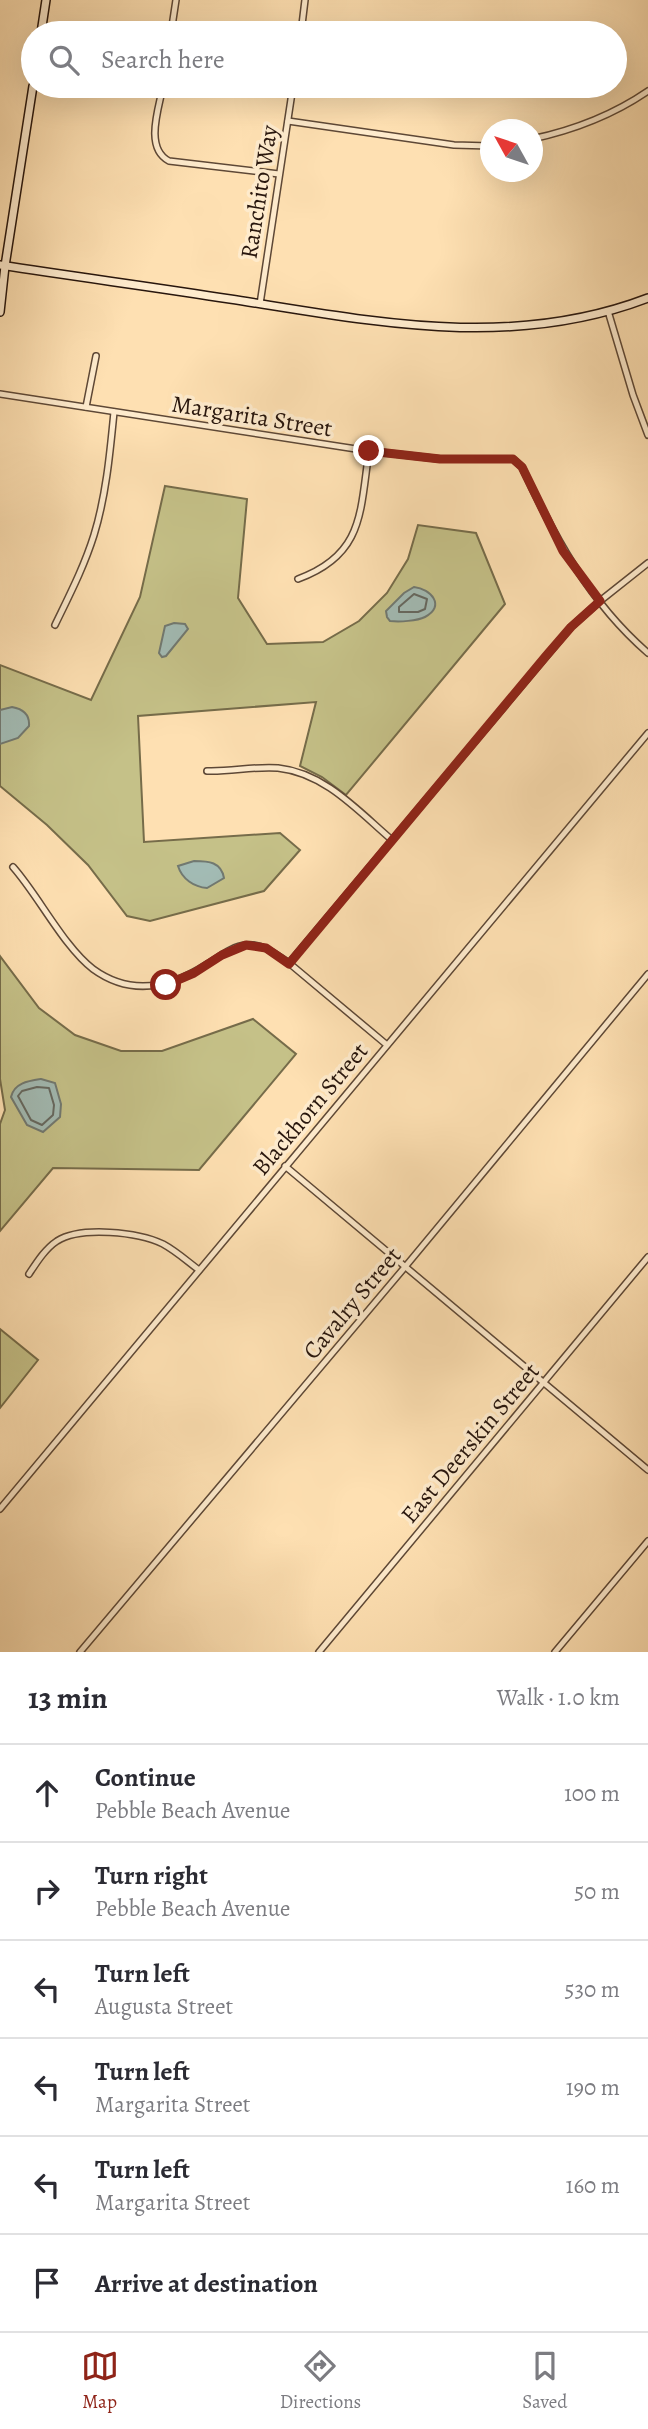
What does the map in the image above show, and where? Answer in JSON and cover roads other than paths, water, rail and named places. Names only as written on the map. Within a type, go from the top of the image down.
[{"type":"street","points":[[43,21],[46,0]]},
{"type":"street","points":[[173,21],[176,0]]},
{"type":"street","points":[[303,21],[306,0]]},
{"type":"street","points":[[543,137],[600,118],[648,91]]},
{"type":"street","points":[[0,312],[3,265],[31,98]]},
{"type":"street","points":[[161,98],[155,146],[162,157],[169,161],[279,174]]},
{"type":"street","name":"Ranchito Way","points":[[260,304],[291,98]]},
{"type":"street","points":[[288,121],[404,139],[480,146]]},
{"type":"street","points":[[3,265],[412,326],[486,329],[545,324],[608,311],[648,298]]},
{"type":"street","points":[[608,311],[636,406],[648,435]]},
{"type":"street","points":[[86,407],[96,356]]},
{"type":"street","name":"Margarita Street","points":[[0,394],[369,451],[440,459],[513,459],[522,467],[563,551],[600,601],[648,653]]},
{"type":"street","points":[[55,625],[95,534],[102,505],[114,412]]},
{"type":"street","points":[[298,579],[330,564],[349,543],[360,508],[369,451]]},
{"type":"street","points":[[289,964],[571,627],[648,563]]},
{"type":"street","name":"Blackhorn Street","points":[[0,1509],[648,733]]},
{"type":"street","points":[[207,771],[278,768],[312,776],[338,793],[392,840]]},
{"type":"street","points":[[13,867],[78,954],[91,968],[119,982],[136,987],[166,985],[246,945],[266,948],[387,1045]]},
{"type":"street","name":"Cavalry Street","points":[[80,1652],[648,974]]},
{"type":"street","points":[[285,1167],[648,1470]]},
{"type":"street","points":[[29,1274],[57,1241],[95,1232],[150,1240],[179,1254],[198,1270]]},
{"type":"street","name":"East Deerskin Street","points":[[319,1652],[648,1257]]},
{"type":"street","points":[[555,1652],[648,1541]]},
{"type":"water","points":[[414,587],[430,594],[435,608],[425,617],[390,621],[386,611]]},
{"type":"water","points":[[185,624],[188,629],[166,656],[162,657],[159,653],[165,626]]},
{"type":"water","points":[[12,707],[25,713],[29,726],[18,738],[0,744],[0,710]]},
{"type":"water","points":[[194,861],[214,864],[224,878],[207,888],[193,884],[182,875],[178,866]]},
{"type":"water","points":[[41,1079],[55,1083],[61,1104],[60,1117],[43,1132],[27,1125],[11,1097],[18,1086]]}]
